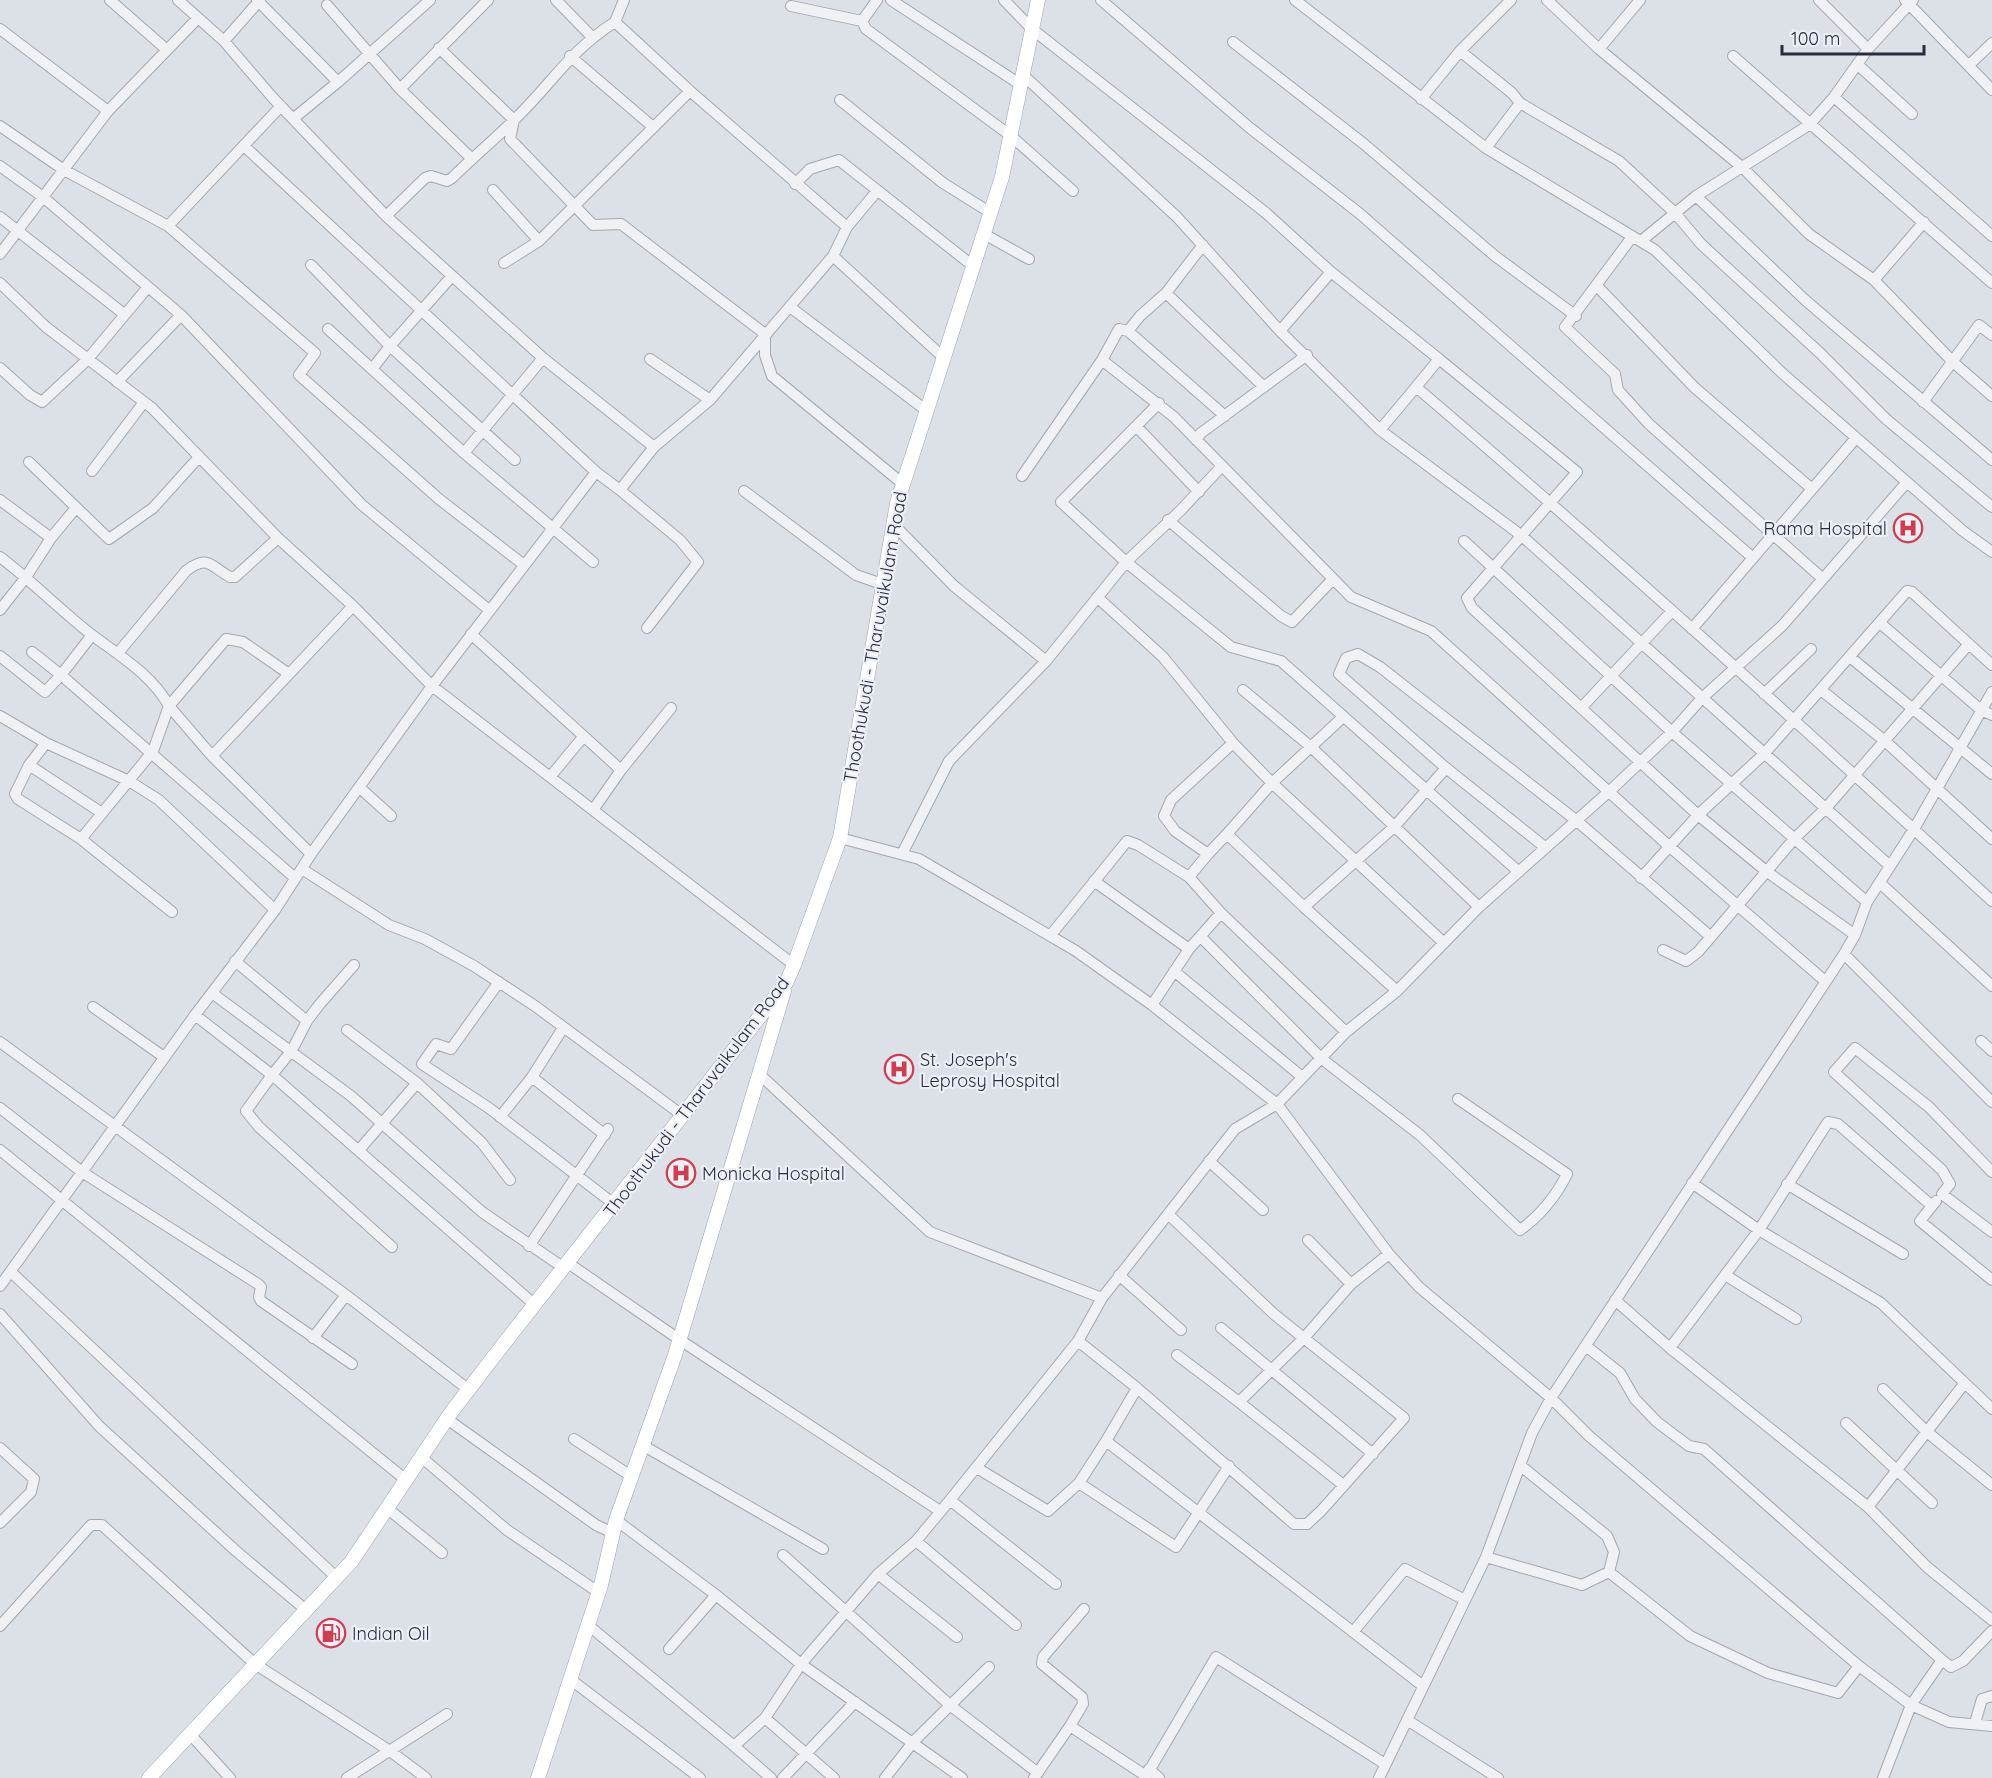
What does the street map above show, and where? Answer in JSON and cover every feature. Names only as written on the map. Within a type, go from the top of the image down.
[{"type":"main road","name":"Thoothukudi - Tharuvaikulam Road","points":[[149,1778],[337,1578],[388,1509],[469,1389],[786,983],[840,838],[893,524],[903,484],[1002,177],[1038,0]]},
{"type":"main road","points":[[538,1778],[598,1592],[614,1527],[680,1340],[786,983]]},
{"type":"street","points":[[110,0],[167,50]]},
{"type":"street","points":[[178,0],[224,41],[281,106],[386,216],[543,358],[654,447]]},
{"type":"street","points":[[294,118],[369,55],[429,0]]},
{"type":"street","points":[[400,89],[489,0]]},
{"type":"street","points":[[556,0],[592,37]]},
{"type":"street","points":[[386,216],[425,178],[431,176],[447,181],[514,120],[570,56],[592,37],[615,22],[624,0]]},
{"type":"street","points":[[862,21],[878,0]]},
{"type":"street","points":[[891,0],[1022,80],[1161,201],[1280,331],[1307,355],[1380,430],[1522,536],[1890,866]]},
{"type":"street","points":[[1004,0],[1032,28],[1266,213],[1332,272],[1576,472],[1467,598],[1472,608],[1698,815],[1766,871],[1855,935]]},
{"type":"street","points":[[1101,0],[1250,128],[1359,213],[1754,558]]},
{"type":"street","points":[[1295,0],[1486,148],[1655,250],[1782,373],[1963,531],[1992,552]]},
{"type":"street","points":[[1421,99],[1460,51],[1510,0]]},
{"type":"street","points":[[1547,0],[1599,49],[1743,168],[1809,234],[1874,280],[1954,363],[1992,396]]},
{"type":"street","points":[[1599,49],[1640,0]]},
{"type":"street","points":[[1819,0],[1868,49]]},
{"type":"street","points":[[224,41],[258,1],[338,82]]},
{"type":"street","points":[[1823,579],[1624,398],[1618,390],[1615,374],[1565,327],[1576,316],[1596,285],[1636,239],[1696,196],[1809,125],[1834,98],[1868,49],[1909,1],[1992,90]]},
{"type":"street","points":[[328,2],[369,55],[400,89],[471,158]]},
{"type":"street","points":[[791,6],[862,21],[873,35],[1011,136],[1073,191]]},
{"type":"street","points":[[0,254],[108,111],[198,18]]},
{"type":"street","points":[[615,22],[795,184],[847,227]]},
{"type":"street","points":[[0,29],[108,111]]},
{"type":"street","points":[[1233,42],[1364,144],[1495,256],[1576,316]]},
{"type":"street","points":[[1969,65],[1992,43]]},
{"type":"street","points":[[439,48],[514,120]]},
{"type":"street","points":[[1460,51],[1512,93],[1520,103],[1619,161],[1675,213],[1701,244],[1820,353],[1886,419],[1992,507]]},
{"type":"street","points":[[570,56],[653,127]]},
{"type":"street","points":[[1733,56],[1992,283]]},
{"type":"street","points":[[1857,64],[1912,114]]},
{"type":"street","points":[[504,263],[539,241],[573,204],[690,91]]},
{"type":"street","points":[[1834,98],[1992,236]]},
{"type":"street","points":[[840,100],[943,183],[991,213]]},
{"type":"street","points":[[1486,148],[1520,103]]},
{"type":"street","points":[[168,226],[281,106]]},
{"type":"street","points":[[514,120],[510,139],[593,225],[621,224],[765,334]]},
{"type":"street","points":[[0,126],[64,170],[168,226],[315,353],[299,375],[439,499],[524,565]]},
{"type":"street","points":[[244,146],[596,472],[680,540],[698,562],[647,628]]},
{"type":"street","points":[[795,184],[810,170],[839,160],[973,266]]},
{"type":"street","points":[[0,166],[43,197],[181,315],[362,505],[489,610]]},
{"type":"street","points":[[493,190],[539,241]]},
{"type":"street","points":[[620,490],[654,447],[710,400],[790,307],[833,256],[847,227],[877,191]]},
{"type":"street","points":[[1696,196],[1804,299],[1992,460]]},
{"type":"street","points":[[0,217],[124,314]]},
{"type":"street","points":[[1874,280],[1924,222]]},
{"type":"street","points":[[984,234],[1029,259]]},
{"type":"street","points":[[1128,331],[1140,316],[1166,293],[1203,245]]},
{"type":"street","points":[[833,256],[944,358]]},
{"type":"street","points":[[311,266],[390,346],[515,460]]},
{"type":"street","points":[[1280,331],[1332,272]]},
{"type":"street","points":[[372,369],[420,309],[452,276]]},
{"type":"street","points":[[0,283],[46,327],[144,402],[278,538],[353,606],[432,686],[794,965]]},
{"type":"street","points":[[1596,285],[1694,387],[1812,489]]},
{"type":"street","points":[[0,368],[30,395],[42,402],[87,360],[148,287]]},
{"type":"street","points":[[1166,293],[1264,387]]},
{"type":"street","points":[[790,307],[927,411]]},
{"type":"street","points":[[117,382],[181,315]]},
{"type":"street","points":[[1923,402],[1954,363],[1979,325],[1992,335]]},
{"type":"street","points":[[328,329],[464,453],[592,562]]},
{"type":"street","points":[[1022,476],[1102,360],[1113,336],[1119,330],[1128,331],[1225,416]]},
{"type":"street","points":[[765,334],[765,355],[772,376],[903,484]]},
{"type":"street","points":[[1196,440],[1201,433],[1307,355]]},
{"type":"street","points":[[464,453],[543,358]]},
{"type":"street","points":[[650,359],[710,400]]},
{"type":"street","points":[[1380,430],[1439,359]]},
{"type":"street","points":[[1102,360],[1159,403],[1351,597],[1431,631],[1670,847],[1825,981]]},
{"type":"street","points":[[1416,387],[1551,503],[1992,901]]},
{"type":"street","points":[[92,471],[144,402]]},
{"type":"street","points":[[1159,403],[1137,428],[1061,502],[1126,562],[1231,647],[1281,661],[1519,872]]},
{"type":"street","points":[[1137,428],[1199,492]]},
{"type":"street","points":[[1692,629],[1856,438]]},
{"type":"street","points":[[29,462],[75,509],[109,539],[153,508],[199,457]]},
{"type":"street","points":[[902,854],[949,761],[1046,661],[1126,562],[1199,492],[1222,466]]},
{"type":"street","points":[[0,1286],[164,1057],[275,910],[311,854],[432,686],[596,472]]},
{"type":"street","points":[[734,1746],[765,1718],[801,1664],[847,1614],[878,1574],[916,1541],[976,1468],[1078,1341],[1102,1298],[1119,1275],[1235,1129],[1277,1104],[1301,1076],[1322,1059],[1346,1032],[1397,991],[1479,907],[1610,791],[1672,732],[1702,698],[1737,669],[1782,626],[1907,482]]},
{"type":"street","points":[[744,491],[856,575],[882,584]]},
{"type":"street","points":[[0,500],[51,538]]},
{"type":"street","points":[[0,610],[4,596],[26,577],[51,538],[75,509]]},
{"type":"street","points":[[1168,520],[1281,616],[1292,622],[1334,579]]},
{"type":"street","points":[[893,524],[954,586],[1046,661]]},
{"type":"street","points":[[118,653],[186,571],[198,562],[205,562],[230,578],[235,577],[278,538]]},
{"type":"street","points":[[1464,541],[1672,732],[1867,902]]},
{"type":"street","points":[[0,557],[92,635],[118,653],[161,692],[169,706],[212,756],[311,854]]},
{"type":"street","points":[[1641,878],[1698,815],[1764,754],[1907,591],[1912,592],[1992,665]]},
{"type":"street","points":[[1097,597],[1163,657],[1233,744],[1353,861],[1444,944]]},
{"type":"street","points":[[212,756],[353,606]]},
{"type":"street","points":[[1582,707],[1672,611]]},
{"type":"street","points":[[1880,623],[1981,710],[1992,716]]},
{"type":"street","points":[[471,634],[621,770]]},
{"type":"street","points":[[0,656],[45,692],[92,635]]},
{"type":"street","points":[[81,839],[153,751],[169,706],[226,639],[243,642],[289,674]]},
{"type":"street","points":[[1663,950],[1686,961],[1711,937],[1794,838],[1826,808],[1968,645]]},
{"type":"street","points":[[1764,694],[1811,649]]},
{"type":"street","points":[[32,652],[298,874],[389,925],[425,939],[499,982],[682,1115]]},
{"type":"street","points":[[1546,848],[1446,768],[1339,674],[1346,658],[1358,654],[1380,667],[1577,820],[1711,937]]},
{"type":"street","points":[[1850,657],[1992,774]]},
{"type":"street","points":[[1243,690],[1311,747],[1479,907]]},
{"type":"street","points":[[1821,690],[1885,741],[1992,839]]},
{"type":"street","points":[[1379,1778],[1486,1557],[1532,1433],[1551,1398],[1844,954],[1855,935],[1867,902],[1914,829],[1992,692]]},
{"type":"street","points":[[593,810],[621,770],[671,708]]},
{"type":"street","points":[[0,716],[46,743],[129,781],[159,800],[275,910]]},
{"type":"street","points":[[1189,877],[1272,783],[1343,717]]},
{"type":"street","points":[[550,777],[583,737]]},
{"type":"street","points":[[46,743],[29,765],[15,794],[18,799],[81,839],[172,912]]},
{"type":"street","points":[[1208,854],[1175,831],[1164,816],[1171,800],[1233,744]]},
{"type":"street","points":[[29,765],[102,813]]},
{"type":"street","points":[[1305,907],[1353,861],[1394,827],[1446,768]]},
{"type":"street","points":[[359,787],[391,816]]},
{"type":"street","points":[[1227,834],[1397,991]]},
{"type":"street","points":[[840,838],[920,859],[1050,936],[1152,1005],[1277,1104],[1389,1254],[1419,1287],[1551,1398],[1588,1435],[1859,1666],[1911,1705],[1949,1722],[1992,1726]]},
{"type":"street","points":[[1050,936],[1126,841],[1138,845],[1189,877],[1221,913],[1346,1032]]},
{"type":"street","points":[[1094,881],[1189,949]]},
{"type":"street","points":[[1880,883],[1992,986]]},
{"type":"street","points":[[1152,1005],[1189,949],[1221,913]]},
{"type":"street","points":[[1201,937],[1322,1059],[1420,1135],[1520,1230],[1529,1224],[1561,1187],[1567,1174],[1458,1100]]},
{"type":"street","points":[[1844,954],[1992,1102]]},
{"type":"street","points":[[235,962],[307,1021]]},
{"type":"street","points":[[354,965],[307,1021],[292,1050],[246,1110],[259,1128],[392,1247]]},
{"type":"street","points":[[1174,971],[1301,1076]]},
{"type":"street","points":[[499,982],[451,1050],[436,1044],[422,1064],[467,1092],[614,1204]]},
{"type":"street","points":[[212,993],[292,1050],[382,1123],[482,1212],[529,1246],[566,1266],[940,1511]]},
{"type":"street","points":[[93,1007],[164,1057]]},
{"type":"street","points":[[195,1015],[272,1075],[535,1305]]},
{"type":"street","points":[[500,1117],[532,1077],[563,1028]]},
{"type":"street","points":[[347,1030],[417,1083],[482,1143],[510,1180]]},
{"type":"street","points":[[1982,1041],[1992,1051]]},
{"type":"street","points":[[0,1042],[255,1231],[346,1295],[469,1389]]},
{"type":"street","points":[[1992,1172],[1929,1107],[1855,1048],[1834,1072],[1942,1170],[1950,1184],[1920,1221],[1992,1280]]},
{"type":"street","points":[[759,1074],[930,1232],[1102,1298]]},
{"type":"street","points":[[529,1246],[607,1132],[532,1077]]},
{"type":"street","points":[[359,1150],[417,1083]]},
{"type":"street","points":[[0,1108],[82,1172],[258,1284],[261,1287],[258,1297],[261,1301],[352,1364]]},
{"type":"street","points":[[1670,1348],[1760,1230],[1828,1122],[1838,1124],[1932,1206]]},
{"type":"street","points":[[0,1150],[406,1480]]},
{"type":"street","points":[[1209,1161],[1263,1210]]},
{"type":"street","points":[[1692,1184],[1760,1230],[1881,1303],[1992,1409]]},
{"type":"street","points":[[1787,1184],[1903,1254]]},
{"type":"street","points":[[1942,1194],[1992,1232]]},
{"type":"street","points":[[1078,1341],[1137,1388],[1294,1524],[1307,1524],[1404,1418],[1275,1315],[1168,1214]]},
{"type":"street","points":[[1308,1240],[1351,1284]]},
{"type":"street","points":[[1239,1402],[1304,1338],[1351,1284],[1389,1254]]},
{"type":"street","points":[[11,1272],[337,1578]]},
{"type":"street","points":[[1119,1275],[1181,1330]]},
{"type":"street","points":[[1725,1275],[1796,1319]]},
{"type":"street","points":[[313,1338],[346,1295]]},
{"type":"street","points":[[1615,1300],[1670,1348],[1868,1507],[1928,1567],[1992,1620]]},
{"type":"street","points":[[0,1314],[99,1426],[236,1551],[306,1610]]},
{"type":"street","points":[[1221,1328],[1373,1454]]},
{"type":"street","points":[[1586,1346],[1620,1373],[1635,1399],[1657,1422],[1689,1446],[1704,1449],[1942,1660],[1952,1666],[1963,1660],[1992,1631]]},
{"type":"street","points":[[1177,1355],[1342,1484]]},
{"type":"street","points":[[1868,1507],[1964,1384]]},
{"type":"street","points":[[976,1468],[1048,1511],[1079,1484],[1137,1388]]},
{"type":"street","points":[[1883,1389],[1927,1432],[1992,1485]]},
{"type":"street","points":[[447,1419],[589,1520],[614,1527],[716,1595],[801,1664],[914,1741],[962,1778]]},
{"type":"street","points":[[1846,1423],[1932,1503]]},
{"type":"street","points":[[574,1439],[631,1476]]},
{"type":"street","points":[[1106,1441],[1423,1686]]},
{"type":"street","points":[[644,1446],[823,1549]]},
{"type":"street","points":[[0,1448],[34,1479],[31,1492],[0,1523]]},
{"type":"street","points":[[421,1457],[507,1530],[598,1592]]},
{"type":"street","points":[[1079,1484],[1176,1547],[1229,1466]]},
{"type":"street","points":[[1486,1557],[1582,1585],[1608,1572],[1614,1552],[1607,1536],[1521,1466]]},
{"type":"street","points":[[950,1500],[1056,1584]]},
{"type":"street","points":[[388,1509],[442,1553]]},
{"type":"street","points":[[0,1626],[97,1525],[255,1664],[390,1751],[426,1778]]},
{"type":"street","points":[[916,1541],[1016,1625]]},
{"type":"street","points":[[783,1555],[951,1706],[1036,1775],[1083,1704],[1082,1697],[1042,1664],[1043,1657],[1084,1609]]},
{"type":"street","points":[[1353,1632],[1405,1569],[1465,1600]]},
{"type":"street","points":[[1608,1572],[1690,1636],[1768,1673],[1838,1693],[1859,1666]]},
{"type":"street","points":[[878,1574],[957,1637]]},
{"type":"street","points":[[669,1649],[716,1595]]},
{"type":"street","points":[[588,1625],[771,1778]]},
{"type":"street","points":[[1070,1726],[1146,1776],[1216,1657],[1385,1764]]},
{"type":"street","points":[[1883,1778],[1911,1705],[1942,1660]]},
{"type":"street","points":[[885,1778],[914,1741],[988,1667]]},
{"type":"street","points":[[570,1679],[700,1778]]},
{"type":"street","points":[[1976,1723],[1982,1699],[1992,1696]]},
{"type":"street","points":[[783,1778],[855,1702]]},
{"type":"street","points":[[347,1778],[447,1714]]},
{"type":"street","points":[[765,1718],[834,1778]]},
{"type":"street","points":[[1407,1720],[1497,1778]]},
{"type":"street","points":[[190,1734],[230,1778]]},
{"type":"street","points":[[1149,1769],[1159,1778]]},
{"type":"place","name":"Rama Hospital","points":[[1908,528]]},
{"type":"place","name":"St. Joseph's Leprosy Hospital","points":[[899,1069]]},
{"type":"place","name":"Monicka Hospital","points":[[681,1173]]},
{"type":"place","name":"Indian Oil","points":[[331,1633]]}]
